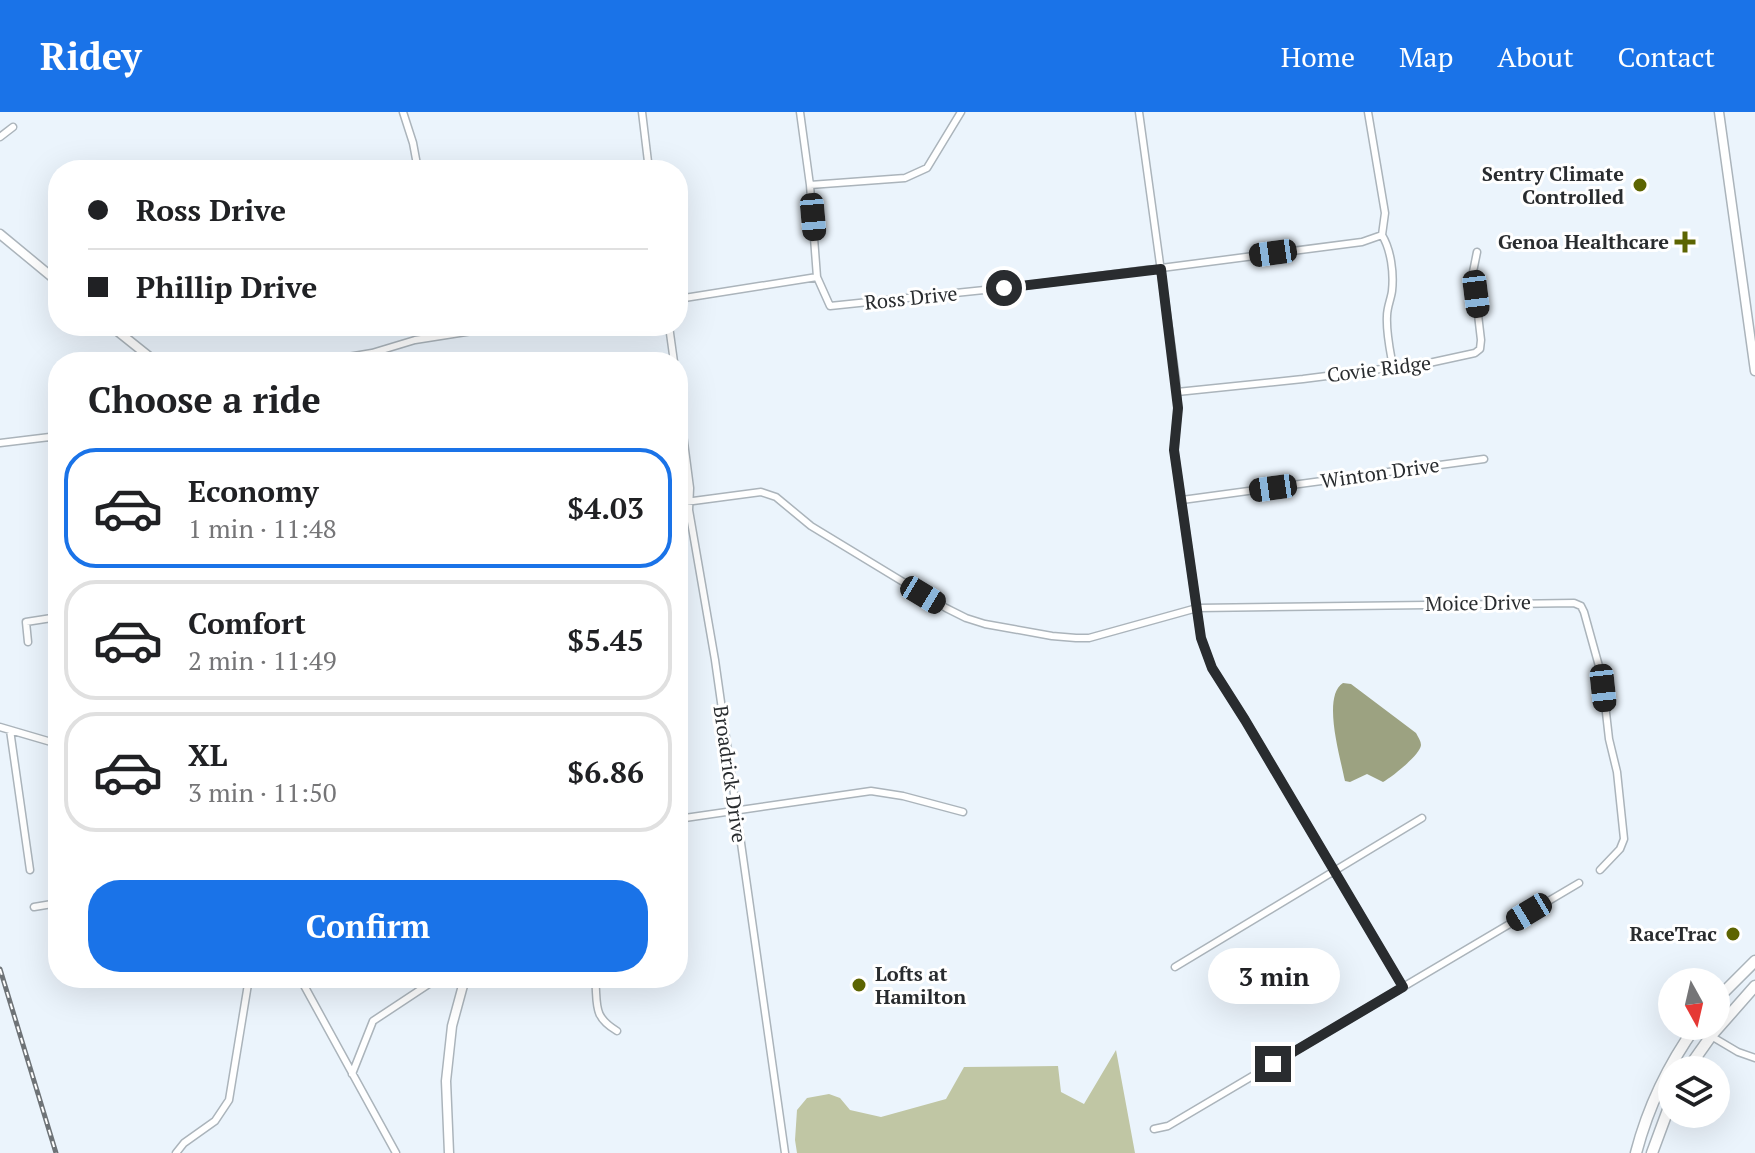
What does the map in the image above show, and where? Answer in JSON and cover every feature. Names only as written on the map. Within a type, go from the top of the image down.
[{"type":"highway","points":[[1730,986],[1755,961]]},
{"type":"highway","points":[[1730,1014],[1755,986]]},
{"type":"highway","points":[[1636,1153],[1657,1092],[1687,1040]]},
{"type":"highway","points":[[1652,1153],[1661,1128]]},
{"type":"main road","points":[[1719,112],[1755,371]]},
{"type":"main road","points":[[0,234],[48,274]]},
{"type":"main road","points":[[123,336],[141,351]]},
{"type":"main road","points":[[449,1153],[446,1081],[452,1026],[462,988]]},
{"type":"street","points":[[403,112],[416,160]]},
{"type":"street","points":[[642,112],[648,160]]},
{"type":"street","points":[[688,297],[817,277],[810,185],[800,112]]},
{"type":"street","points":[[810,185],[905,178],[927,168],[961,112]]},
{"type":"street","points":[[1139,112],[1177,392],[1174,450],[1201,638],[1212,668],[1403,987]]},
{"type":"street","points":[[1368,112],[1385,213],[1382,235],[1387,243],[1390,261],[1392,288],[1386,313],[1393,367]]},
{"type":"street","points":[[0,137],[13,127]]},
{"type":"street","name":"Ross Drive","points":[[817,277],[830,306],[1161,269],[1362,242],[1382,235]]},
{"type":"street","name":"Covie Ridge","points":[[1177,392],[1303,379],[1475,353],[1480,349],[1481,340],[1473,272],[1477,252]]},
{"type":"street","points":[[375,352],[441,336]]},
{"type":"street","points":[[0,443],[48,437]]},
{"type":"street","name":"Winton Drive","points":[[1182,500],[1484,459]]},
{"type":"street","name":"Broadrick Drive","points":[[688,473],[690,517],[715,660],[785,1153]]},
{"type":"street","name":"Moice Drive","points":[[689,502],[761,492],[770,494],[811,526],[956,613],[985,624],[1063,638],[1089,638],[1197,608],[1574,603],[1581,606],[1584,612],[1602,677],[1624,839],[1620,849],[1600,870]]},
{"type":"street","points":[[28,642],[26,622],[48,619]]},
{"type":"street","points":[[0,727],[48,741]]},
{"type":"street","points":[[10,730],[30,870]]},
{"type":"street","points":[[688,817],[871,791],[963,812]]},
{"type":"street","points":[[1175,967],[1422,818]]},
{"type":"street","points":[[1154,1129],[1168,1126],[1579,883]]},
{"type":"street","points":[[34,907],[48,905]]},
{"type":"street","points":[[176,1153],[184,1143],[215,1121],[229,1100],[247,988]]},
{"type":"street","points":[[305,988],[396,1153]]},
{"type":"street","points":[[352,1074],[373,1021],[423,988]]},
{"type":"street","points":[[596,988],[602,1022],[617,1031]]},
{"type":"street","points":[[1718,1040],[1755,1058]]},
{"type":"shaded area","points":[[1343,683],[1351,684],[1416,733],[1420,740],[1416,754],[1383,782],[1367,774],[1350,782],[1345,781],[1333,713],[1337,690]]},
{"type":"shaded area","points":[[1116,1050],[1135,1153],[797,1153],[797,1110],[807,1098],[829,1094],[840,1098],[850,1110],[881,1117],[946,1099],[964,1067],[1058,1066],[1061,1092],[1084,1104]]},
{"type":"railway","points":[[0,969],[56,1153]]},
{"type":"place","name":"Sentry Climate Controlled","points":[[1640,185]]},
{"type":"place","name":"Genoa Healthcare","points":[[1685,242]]},
{"type":"place","name":"RaceTrac","points":[[1733,934]]},
{"type":"place","name":"Lofts at Hamilton","points":[[859,985]]},
{"type":"route","points":[[1004,288],[1161,269],[1176,380],[1178,408],[1174,450],[1201,638],[1212,668],[1403,987],[1273,1064]]}]
